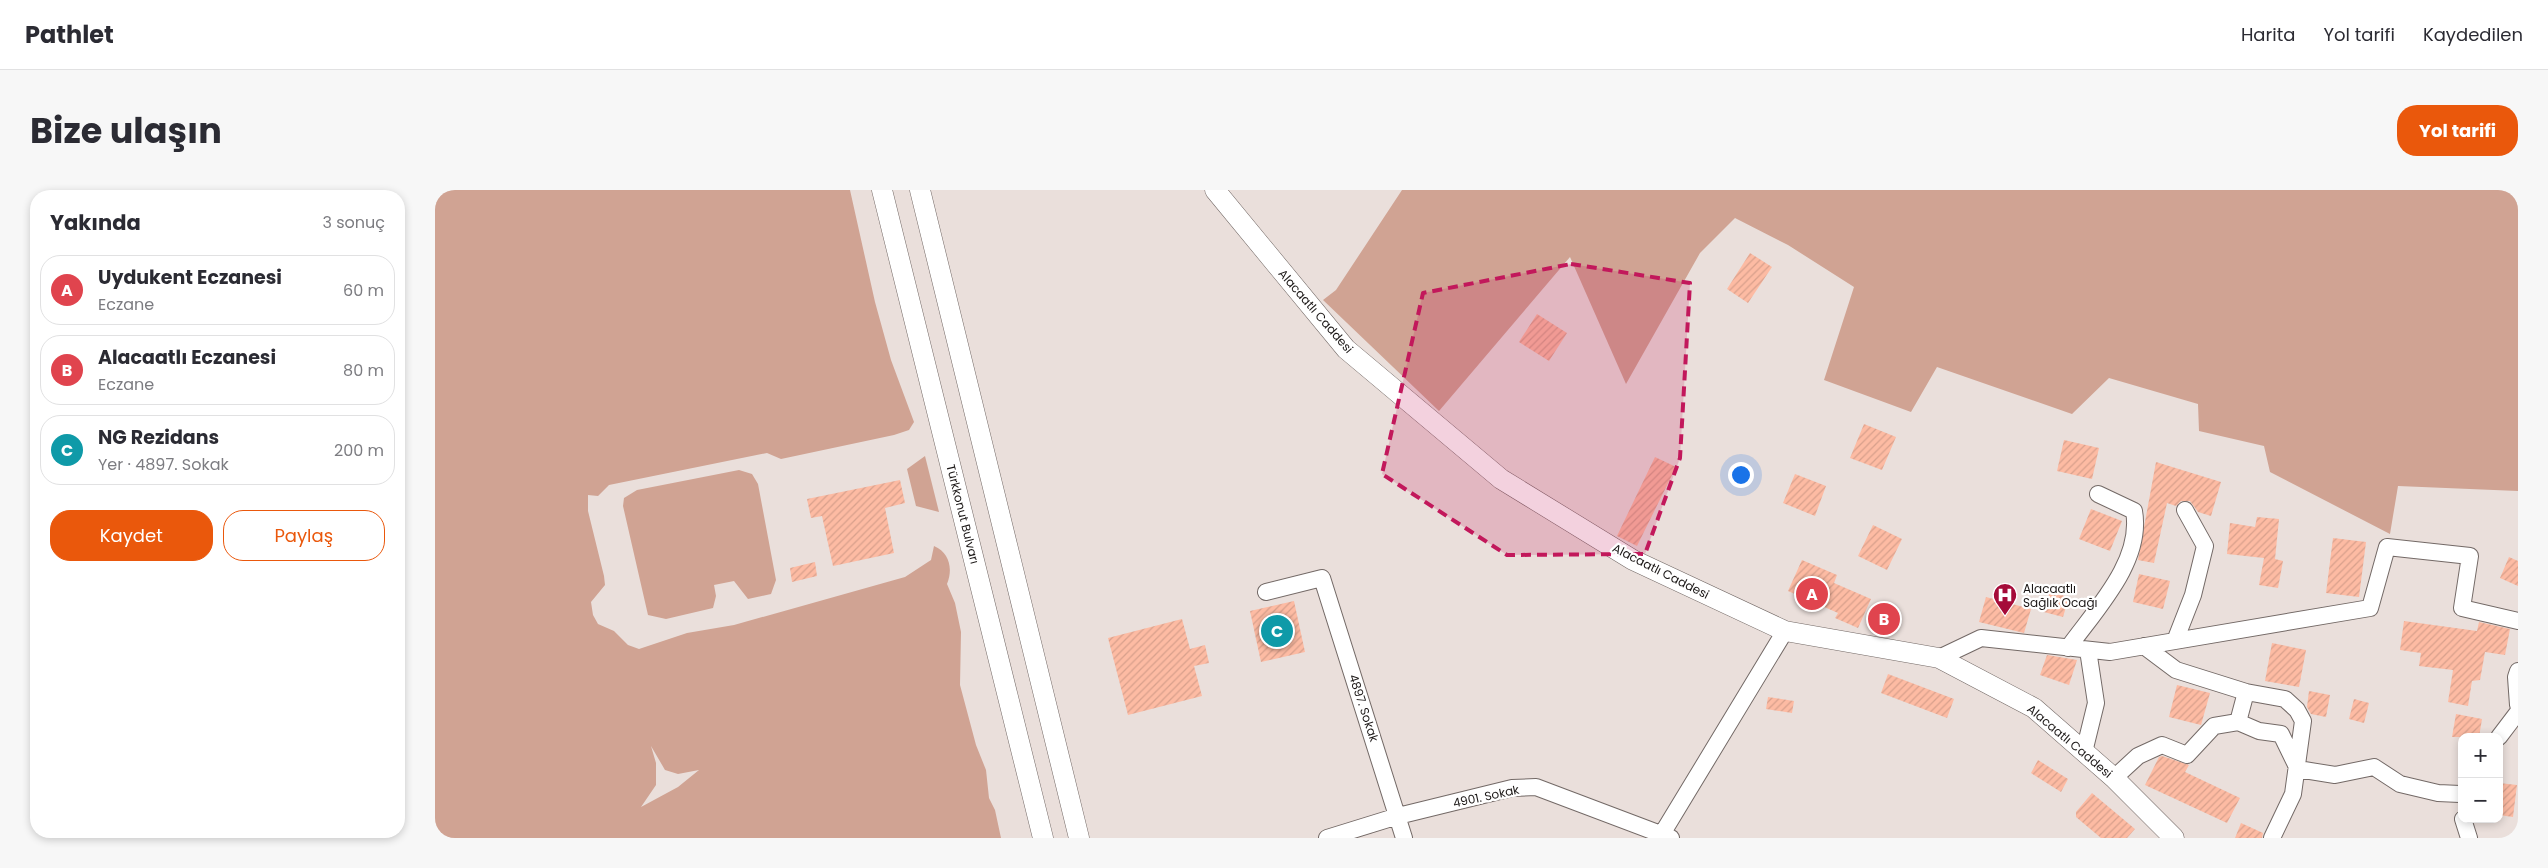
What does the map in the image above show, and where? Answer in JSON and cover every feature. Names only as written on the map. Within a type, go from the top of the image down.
[{"type":"street","name":"Türkkonut Bulvarı","points":[[883,190],[1043,838]]},
{"type":"street","points":[[920,190],[1079,838]]},
{"type":"street","name":"Alacaatlı Caddesi","points":[[1215,190],[1347,349],[1501,479],[1633,560],[1785,631],[1939,658],[2034,708],[2114,778],[2174,838]]},
{"type":"street","points":[[2068,648],[2127,565],[2137,528],[2134,511],[2098,494]]},
{"type":"street","points":[[2175,641],[2193,595],[2205,546],[2185,510]]},
{"type":"street","points":[[1939,658],[1981,638],[2110,652],[2370,608],[2387,547],[2470,556],[2462,608],[2518,621]]},
{"type":"street","name":"4897. Sokak","points":[[1266,592],[1322,578],[1404,838]]},
{"type":"street","points":[[1667,836],[1785,631]]},
{"type":"street","points":[[2144,646],[2176,670],[2246,692],[2285,699],[2297,710],[2303,721],[2298,769],[2293,794],[2272,838]]},
{"type":"street","points":[[2084,752],[2096,704],[2088,650]]},
{"type":"street","points":[[2518,671],[2516,678],[2518,705]]},
{"type":"street","points":[[2238,722],[2246,692]]},
{"type":"street","points":[[2502,733],[2518,712]]},
{"type":"street","points":[[2114,778],[2138,756],[2162,745],[2187,755],[2214,726],[2238,722],[2259,731],[2281,734],[2298,769]]},
{"type":"street","points":[[2298,769],[2335,775],[2374,767],[2400,784],[2458,797]]},
{"type":"street","name":"4901. Sokak","points":[[1327,838],[1398,816],[1512,788],[1536,787],[1667,836]]},
{"type":"street","points":[[2464,823],[2469,838]]},
{"type":"highlighted area","points":[[1571,264],[1690,283],[1680,458],[1645,554],[1507,555],[1382,474],[1423,293]]},
{"type":"shaded area","points":[[435,190],[850,190],[875,302],[891,360],[914,422],[909,430],[894,435],[781,459],[767,453],[609,485],[598,496],[588,495],[588,511],[605,585],[591,602],[593,615],[598,624],[614,631],[628,645],[639,649],[687,633],[734,625],[905,577],[931,560],[934,546],[944,553],[949,562],[950,573],[947,584],[955,603],[961,632],[960,685],[976,745],[986,770],[989,798],[995,810],[1001,838],[435,838]],"holes":[[[651,746],[665,770],[678,774],[699,770],[678,787],[641,807],[656,785],[656,763]]]},
{"type":"shaded area","points":[[1402,190],[2518,190],[2518,491],[2398,486],[2390,534],[2270,472],[2264,446],[2199,431],[2198,404],[2109,378],[2072,414],[1937,367],[1911,412],[1824,380],[1854,287],[1788,245],[1735,218],[1700,253],[1626,384],[1570,257],[1439,411],[1323,300],[1336,290]]},
{"type":"shaded area","points":[[925,456],[939,512],[916,506],[907,469]]},
{"type":"shaded area","points":[[739,470],[752,474],[758,484],[776,580],[771,594],[748,599],[734,581],[714,585],[716,596],[713,608],[666,619],[648,615],[623,506],[624,498],[637,490]]},
{"type":"building","points":[[1750,253],[1772,267],[1748,303],[1727,289]]},
{"type":"building","points":[[1537,314],[1567,333],[1549,361],[1519,342]]},
{"type":"building","points":[[1864,424],[1896,437],[1882,470],[1850,458]]},
{"type":"building","points":[[2064,440],[2099,448],[2092,479],[2057,471]]},
{"type":"building","points":[[1655,457],[1676,467],[1637,546],[1617,536]]},
{"type":"building","points":[[2156,462],[2221,482],[2211,516],[2198,512],[2190,501],[2181,501],[2176,506],[2167,503],[2154,563],[2138,560]]},
{"type":"building","points":[[1795,474],[1826,486],[1815,516],[1783,503]]},
{"type":"building","points":[[900,480],[905,503],[885,508],[894,553],[833,566],[822,516],[811,518],[807,499]]},
{"type":"building","points":[[2091,509],[2122,521],[2110,551],[2079,539]]},
{"type":"building","points":[[2257,517],[2279,519],[2275,559],[2283,561],[2278,588],[2259,585],[2264,558],[2227,554],[2230,523],[2255,527]]},
{"type":"building","points":[[1873,525],[1902,539],[1887,570],[1858,556]]},
{"type":"building","points":[[2333,538],[2366,542],[2359,597],[2326,593]]},
{"type":"building","points":[[2509,557],[2518,561],[2518,586],[2500,578]]},
{"type":"building","points":[[1802,560],[1837,575],[1834,583],[1871,599],[1858,628],[1835,618],[1838,613],[1788,591]]},
{"type":"building","points":[[815,562],[817,576],[792,582],[790,568]]},
{"type":"building","points":[[2139,574],[2170,581],[2163,609],[2133,602]]},
{"type":"building","points":[[2050,592],[2069,597],[2063,617],[2044,612]]},
{"type":"building","name":"Alacaatlı Sağlık Ocağı","points":[[1986,597],[2031,609],[2024,633],[1979,622]]},
{"type":"building","points":[[1294,601],[1305,652],[1261,662],[1250,611]]},
{"type":"building","points":[[1182,619],[1190,649],[1205,645],[1209,663],[1194,666],[1202,696],[1128,715],[1108,638]]},
{"type":"building","points":[[2404,621],[2477,631],[2479,622],[2510,629],[2505,655],[2485,652],[2480,680],[2472,681],[2468,706],[2448,702],[2453,670],[2419,666],[2421,653],[2400,650]]},
{"type":"building","points":[[2272,643],[2306,650],[2299,687],[2265,681]]},
{"type":"building","points":[[2047,655],[2077,660],[2069,685],[2040,675]]},
{"type":"building","points":[[1888,674],[1954,699],[1947,718],[1881,693]]},
{"type":"building","points":[[2177,685],[2210,693],[2201,725],[2169,717]]},
{"type":"building","points":[[2309,691],[2330,695],[2326,717],[2311,714],[2307,707]]},
{"type":"building","points":[[1768,697],[1794,701],[1792,713],[1766,709]]},
{"type":"building","points":[[2354,699],[2369,703],[2364,723],[2349,719]]},
{"type":"building","points":[[2456,714],[2482,719],[2480,733],[2458,733],[2458,737],[2452,737]]},
{"type":"building","points":[[2162,756],[2189,765],[2185,772],[2240,798],[2227,823],[2145,785],[2159,757]]},
{"type":"building","points":[[2038,760],[2068,779],[2061,792],[2031,773]]},
{"type":"building","points":[[2503,783],[2517,785],[2513,817],[2503,816]]},
{"type":"building","points":[[2092,793],[2135,829],[2127,838],[2101,838],[2076,817],[2076,812]]},
{"type":"building","points":[[2241,823],[2263,833],[2262,838],[2235,838]]},
{"type":"place","name":"Uydukent Eczanesi","points":[[1812,594]]},
{"type":"place","name":"Alacaatlı Sağlık Ocağı","points":[[2005,616]]},
{"type":"place","name":"Alacaatlı Eczanesi","points":[[1884,619]]},
{"type":"place","name":"NG Rezidans","points":[[1277,631]]}]
